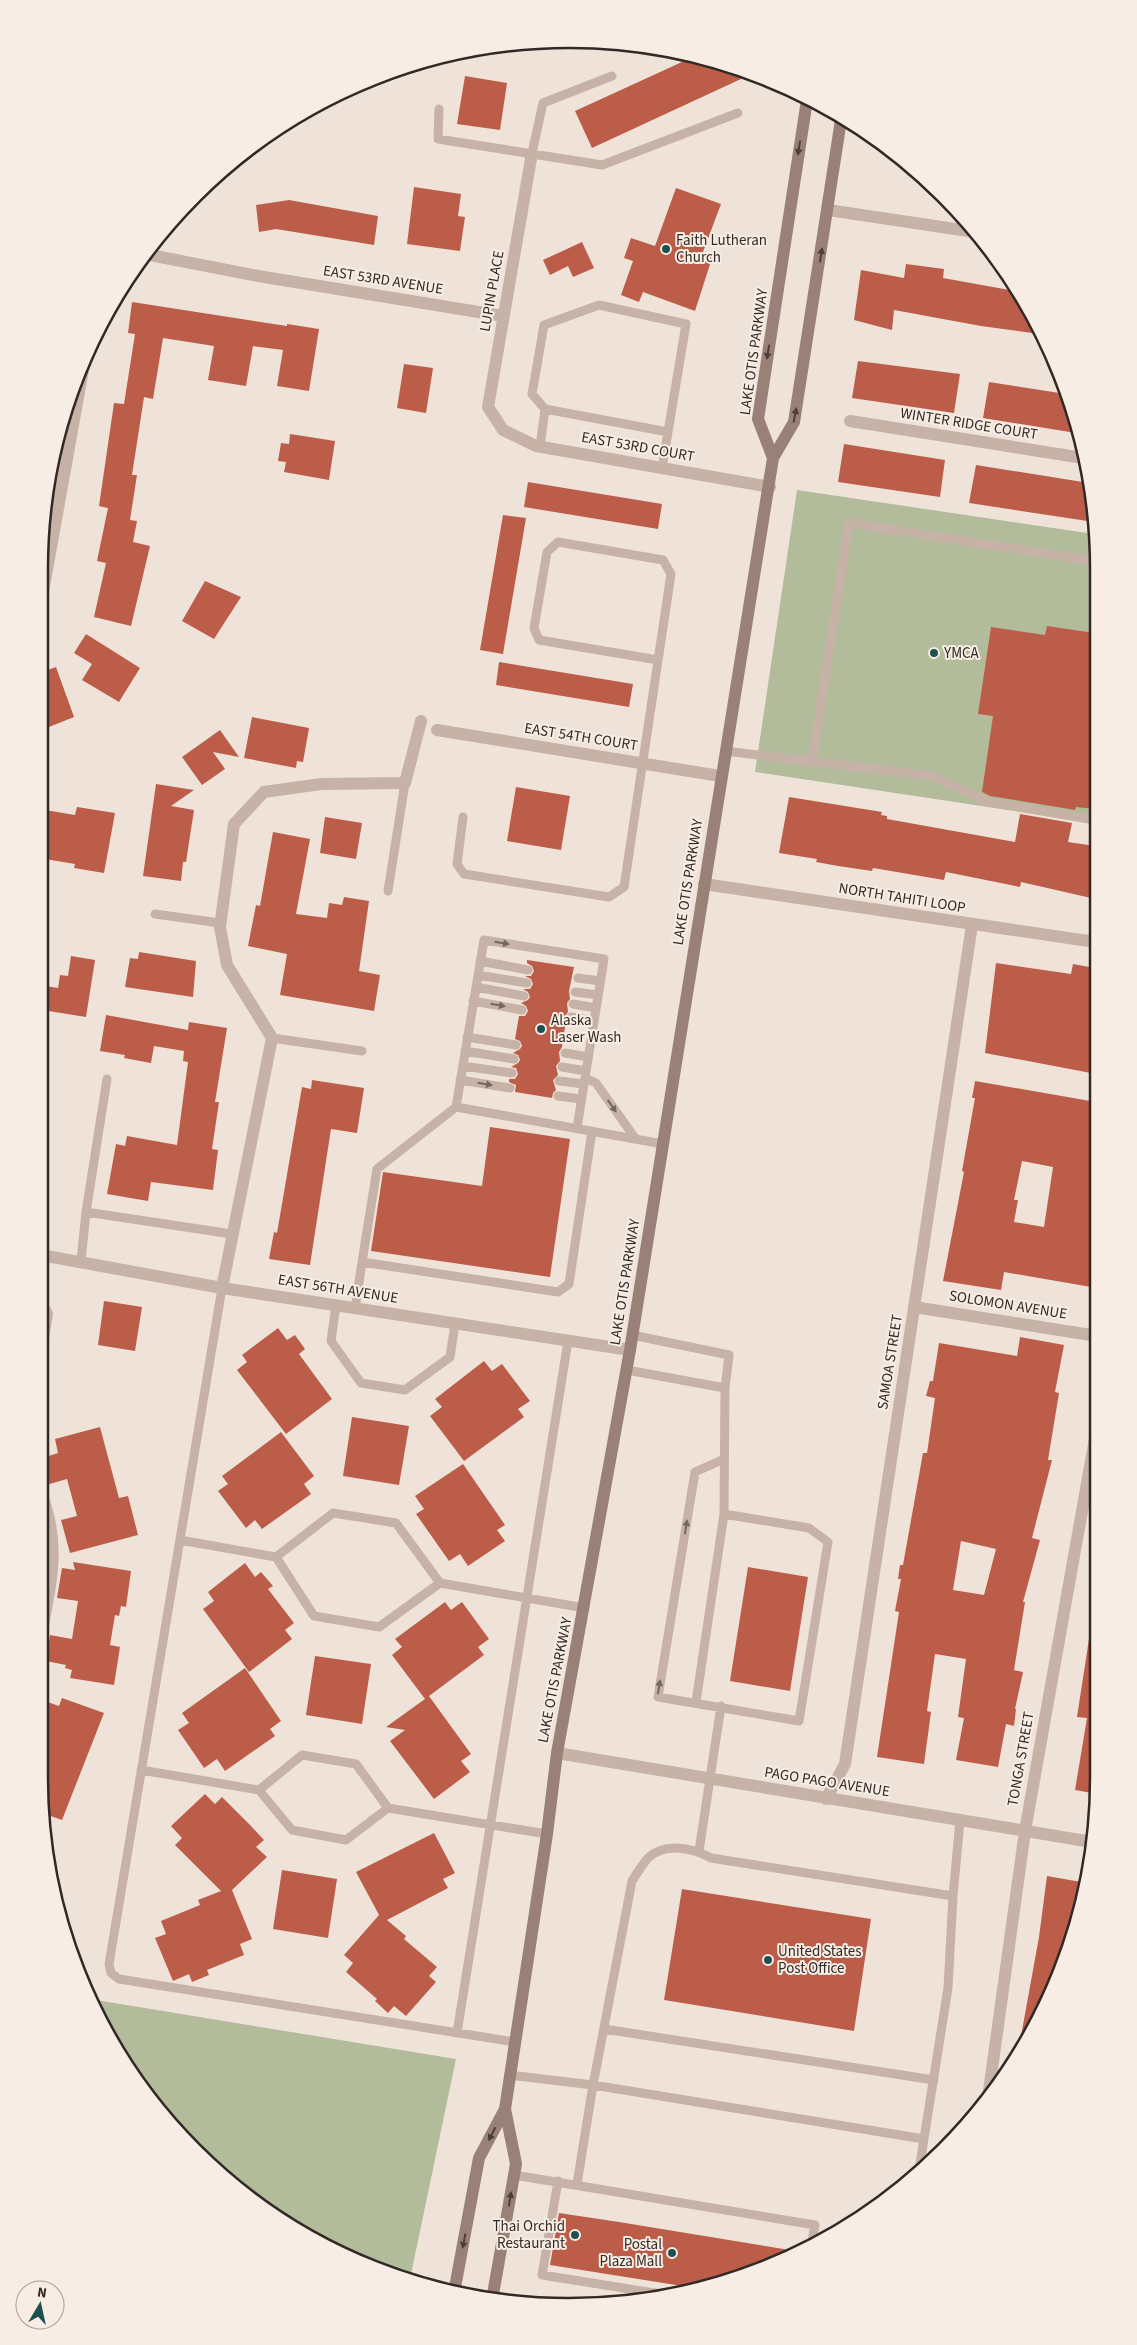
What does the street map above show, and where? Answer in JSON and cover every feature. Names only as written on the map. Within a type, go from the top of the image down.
[{"type":"main road","name":"LAKE OTIS PARKWAY","points":[[773,458],[758,419],[807,105]]},
{"type":"main road","name":"LAKE OTIS PARKWAY","points":[[493,2292],[516,2164],[505,2109],[509,2075],[547,1834],[557,1753],[627,1370],[720,776],[770,487],[773,458],[794,422],[840,124]]},
{"type":"main road","name":"LAKE OTIS PARKWAY","points":[[456,2285],[480,2158],[505,2109]]},
{"type":"street","name":"LUPIN PLACE","points":[[503,430],[488,407],[532,153]]},
{"type":"street","points":[[828,210],[965,230]]},
{"type":"street","name":"EAST 53RD AVENUE","points":[[152,255],[258,276],[504,316]]},
{"type":"street","points":[[47,570],[80,389]]},
{"type":"street","name":"WINTER RIDGE COURT","points":[[850,422],[1077,457]]},
{"type":"street","name":"EAST 53RD COURT","points":[[503,430],[540,446],[770,487]]},
{"type":"street","points":[[222,1288],[272,1038],[227,965],[220,923],[234,824],[264,792],[321,784],[405,783],[421,721]]},
{"type":"street","name":"EAST 54TH COURT","points":[[437,730],[720,776]]},
{"type":"street","name":"NORTH TAHITI LOOP","points":[[704,884],[1090,941]]},
{"type":"street","name":"SAMOA STREET","points":[[826,1799],[845,1764],[972,925]]},
{"type":"street","name":"EAST 56TH AVENUE","points":[[47,1256],[222,1288],[630,1350]]},
{"type":"street","name":"SOLOMON AVENUE","points":[[914,1307],[1090,1335]]},
{"type":"street","name":"TONGA STREET","points":[[990,2083],[1025,1831],[1090,1466]]},
{"type":"street","points":[[47,1509],[54,1547],[47,1594]]},
{"type":"street","name":"PAGO PAGO AVENUE","points":[[557,1753],[1085,1841]]},
{"type":"lane","points":[[532,153],[543,103],[612,76]]},
{"type":"lane","points":[[439,109],[438,139],[602,165],[738,113]]},
{"type":"lane","points":[[662,468],[668,432],[686,324],[599,305],[544,325],[532,394],[545,410],[668,432]]},
{"type":"lane","points":[[540,446],[545,410]]},
{"type":"lane","points":[[812,762],[850,524],[1090,560]]},
{"type":"lane","points":[[463,817],[457,864],[464,874],[609,897],[624,887],[671,574],[663,560],[558,542],[547,552],[534,628],[539,640],[658,660]]},
{"type":"lane","points":[[725,752],[932,776],[988,802],[1090,819]]},
{"type":"lane","points":[[388,891],[405,783]]},
{"type":"lane","points":[[155,914],[220,923]]},
{"type":"lane","points":[[355,1309],[377,1169],[456,1107],[484,940],[604,959],[577,1128]]},
{"type":"lane","points":[[480,961],[528,970]]},
{"type":"lane","points":[[478,975],[527,983]]},
{"type":"lane","points":[[578,978],[600,982]]},
{"type":"lane","points":[[476,987],[524,996]]},
{"type":"lane","points":[[575,992],[598,995]]},
{"type":"lane","points":[[474,1001],[522,1010]]},
{"type":"lane","points":[[573,1004],[596,1008]]},
{"type":"lane","points":[[570,1017],[594,1021]]},
{"type":"lane","points":[[468,1037],[516,1045]]},
{"type":"lane","points":[[272,1038],[362,1051]]},
{"type":"lane","points":[[465,1051],[514,1059]]},
{"type":"lane","points":[[565,1053],[588,1057]]},
{"type":"lane","points":[[463,1066],[512,1073]]},
{"type":"lane","points":[[562,1067],[596,1083],[635,1138]]},
{"type":"lane","points":[[559,1081],[585,1078]]},
{"type":"lane","points":[[81,1261],[86,1212],[106,1079]]},
{"type":"lane","points":[[460,1080],[510,1088]]},
{"type":"lane","points":[[558,1096],[582,1099]]},
{"type":"lane","points":[[456,1107],[663,1144]]},
{"type":"lane","points":[[362,1262],[558,1292],[569,1284],[592,1131]]},
{"type":"lane","points":[[86,1212],[232,1234]]},
{"type":"lane","points":[[222,1288],[109,1964],[111,1973],[119,1978],[514,2042]]},
{"type":"lane","points":[[336,1305],[331,1341],[361,1383],[405,1390],[450,1357],[455,1324]]},
{"type":"lane","points":[[632,1335],[729,1355],[725,1388],[724,1514],[696,1702]]},
{"type":"lane","points":[[457,2033],[568,1341]]},
{"type":"lane","points":[[627,1370],[725,1388]]},
{"type":"lane","points":[[724,1459],[695,1472],[658,1697],[721,1706],[799,1721],[828,1542],[809,1528],[724,1514]]},
{"type":"lane","points":[[276,1557],[333,1513],[396,1523],[440,1583],[585,1608]]},
{"type":"lane","points":[[180,1540],[276,1557],[314,1616],[379,1627],[440,1583]]},
{"type":"lane","points":[[699,1851],[721,1706]]},
{"type":"lane","points":[[259,1790],[302,1755],[356,1764],[388,1808],[547,1834]]},
{"type":"lane","points":[[141,1770],[259,1790],[292,1830],[346,1840],[388,1808]]},
{"type":"lane","points":[[921,2160],[948,1988],[952,1896],[960,1820]]},
{"type":"lane","points":[[577,2184],[593,2085],[632,1881],[650,1857],[672,1848],[699,1851],[711,1858],[952,1896]]},
{"type":"lane","points":[[604,2029],[934,2080]]},
{"type":"lane","points":[[509,2075],[593,2085],[924,2139]]},
{"type":"lane","points":[[514,2175],[815,2224],[813,2237]]},
{"type":"lane","points":[[558,2181],[542,2275],[646,2291]]},
{"type":"green space","name":"YMCA","points":[[797,490],[1088,533],[1090,568],[1090,822],[755,772]]},
{"type":"green space","points":[[98,2000],[456,2059],[411,2273],[369,2258],[308,2228],[251,2190],[225,2168],[200,2145],[155,2094],[117,2037]]},
{"type":"building","points":[[684,61],[736,75],[741,79],[592,148],[575,111]]},
{"type":"building","points":[[465,76],[507,83],[500,130],[457,124]]},
{"type":"building","points":[[414,187],[461,194],[458,216],[465,217],[460,251],[407,244]]},
{"type":"building","name":"Faith Lutheran Church","points":[[676,188],[721,204],[703,252],[713,255],[695,311],[643,292],[639,302],[621,295],[633,261],[624,258],[631,238],[655,246]]},
{"type":"building","points":[[289,200],[378,216],[374,245],[276,229],[259,232],[256,205]]},
{"type":"building","points":[[582,242],[594,268],[573,277],[568,266],[550,275],[543,260]]},
{"type":"building","points":[[906,264],[944,269],[943,278],[1009,290],[1033,333],[894,310],[892,330],[854,320],[861,270],[904,278]]},
{"type":"building","points":[[132,302],[287,326],[287,324],[319,329],[309,391],[277,386],[283,350],[253,346],[246,386],[208,380],[214,346],[163,338],[153,399],[144,397],[132,475],[137,475],[130,520],[137,521],[133,542],[150,546],[131,626],[94,617],[106,563],[97,561],[108,508],[99,506],[114,403],[124,404],[135,334],[128,333]]},
{"type":"building","points":[[858,361],[960,374],[954,413],[852,398]]},
{"type":"building","points":[[404,364],[433,368],[426,413],[397,408]]},
{"type":"building","points":[[989,382],[1059,393],[1071,432],[983,418]]},
{"type":"building","points":[[290,434],[335,441],[329,480],[284,472],[286,462],[278,461],[281,443],[289,444]]},
{"type":"building","points":[[844,444],[945,460],[940,497],[838,482]]},
{"type":"building","points":[[976,465],[1082,482],[1087,521],[969,503]]},
{"type":"building","points":[[528,482],[662,504],[658,529],[524,507]]},
{"type":"building","points":[[503,515],[526,518],[503,654],[480,650]]},
{"type":"building","points":[[205,581],[241,597],[214,639],[182,621]]},
{"type":"building","points":[[1047,626],[1090,632],[1090,808],[1076,807],[1075,810],[990,796],[982,792],[993,716],[978,714],[991,627],[1045,635]]},
{"type":"building","points":[[86,634],[140,668],[119,702],[82,680],[92,664],[74,653]]},
{"type":"building","points":[[499,662],[633,684],[629,707],[496,685]]},
{"type":"building","points":[[56,667],[74,717],[47,728],[47,670]]},
{"type":"building","points":[[252,717],[309,728],[303,762],[297,761],[296,768],[244,758]]},
{"type":"building","points":[[220,730],[239,757],[213,752],[225,769],[202,785],[182,757]]},
{"type":"building","points":[[156,784],[194,790],[171,806],[194,810],[181,881],[143,876]]},
{"type":"building","points":[[516,787],[570,796],[561,850],[507,841]]},
{"type":"building","points":[[789,797],[882,812],[881,815],[887,816],[887,819],[1015,842],[1020,814],[1072,823],[1068,842],[1090,845],[1090,898],[1021,882],[1020,887],[946,872],[944,880],[873,868],[872,871],[838,866],[816,862],[817,859],[779,853]]},
{"type":"building","points":[[77,807],[115,813],[104,873],[74,868],[75,864],[47,859],[47,810],[75,815]]},
{"type":"building","points":[[325,817],[362,823],[356,859],[320,853]]},
{"type":"building","points":[[273,832],[310,839],[296,914],[327,918],[329,903],[342,905],[344,897],[369,901],[359,971],[380,975],[374,1011],[280,995],[287,954],[248,946],[256,905],[260,906]]},
{"type":"building","points":[[139,952],[196,961],[193,997],[125,987],[130,958],[138,959]]},
{"type":"building","points":[[71,956],[95,960],[86,1017],[47,1011],[47,986],[58,988],[60,975],[68,976]]},
{"type":"building","name":"Alaska Laser Wash","points":[[527,960],[574,967],[569,991],[570,999],[567,1003],[568,1012],[565,1016],[562,1047],[559,1052],[560,1061],[556,1066],[558,1075],[553,1080],[556,1090],[552,1098],[515,1092],[516,1085],[509,1082],[509,1079],[515,1079],[518,1074],[516,1068],[511,1067],[520,1060],[518,1055],[513,1053],[522,1046],[520,1041],[515,1039],[519,1016],[525,1016],[528,1011],[526,1006],[521,1003],[530,997],[528,992],[523,989],[530,989],[533,984],[531,979],[525,976],[531,976],[534,971],[532,966],[527,963]]},
{"type":"building","points":[[996,963],[1071,974],[1073,964],[1090,967],[1090,1073],[985,1053]]},
{"type":"building","points":[[106,1015],[188,1030],[189,1022],[227,1028],[215,1102],[219,1102],[212,1149],[218,1150],[213,1190],[151,1182],[148,1201],[107,1194],[116,1144],[125,1146],[127,1136],[177,1145],[188,1062],[183,1061],[184,1051],[154,1046],[151,1063],[124,1058],[125,1055],[100,1051]]},
{"type":"building","points":[[312,1080],[364,1088],[357,1133],[331,1129],[310,1265],[269,1259],[274,1232],[277,1233],[302,1087],[311,1089]]},
{"type":"building","points":[[975,1081],[1090,1101],[1090,1287],[1004,1272],[1001,1290],[943,1281],[964,1172],[962,1171],[975,1098],[972,1098]],"holes":[[[1022,1161],[1053,1167],[1044,1227],[1014,1222],[1018,1200],[1014,1200]]]},
{"type":"building","points":[[490,1127],[570,1139],[550,1277],[371,1251],[383,1172],[482,1186]]},
{"type":"building","points":[[104,1301],[142,1307],[135,1351],[98,1345]]},
{"type":"building","points":[[278,1328],[287,1340],[295,1335],[305,1349],[299,1354],[332,1399],[286,1434],[237,1370],[247,1362],[242,1355]]},
{"type":"building","points":[[1020,1337],[1064,1345],[1055,1392],[1059,1393],[1048,1460],[1052,1460],[1032,1538],[1040,1540],[1023,1602],[1025,1602],[1014,1670],[1023,1672],[1015,1709],[1014,1726],[1006,1724],[998,1767],[956,1760],[964,1718],[958,1717],[966,1659],[935,1654],[927,1711],[931,1712],[924,1764],[877,1757],[899,1612],[895,1611],[901,1579],[898,1579],[900,1565],[903,1565],[923,1453],[927,1453],[935,1398],[926,1396],[930,1381],[933,1381],[939,1343],[1017,1356]],"holes":[[[961,1541],[996,1549],[984,1595],[953,1590]]]},
{"type":"building","points":[[484,1361],[492,1371],[502,1364],[530,1401],[518,1409],[524,1417],[464,1461],[430,1416],[442,1407],[435,1399]]},
{"type":"building","points":[[352,1417],[409,1426],[399,1485],[343,1476]]},
{"type":"building","points":[[100,1427],[119,1498],[128,1496],[138,1535],[70,1553],[61,1520],[77,1516],[67,1479],[47,1485],[47,1456],[58,1453],[55,1439]]},
{"type":"building","points":[[281,1432],[314,1476],[304,1484],[311,1494],[262,1529],[255,1520],[246,1528],[218,1491],[228,1484],[222,1476]]},
{"type":"building","points":[[463,1464],[505,1525],[497,1530],[505,1541],[468,1566],[460,1554],[449,1561],[416,1514],[424,1509],[415,1496]]},
{"type":"building","points":[[73,1562],[131,1571],[126,1607],[121,1606],[119,1616],[115,1615],[110,1645],[120,1647],[114,1685],[70,1678],[72,1670],[65,1668],[66,1665],[47,1661],[50,1635],[72,1639],[78,1601],[57,1598],[62,1568],[75,1570]]},
{"type":"building","points":[[245,1563],[255,1577],[261,1572],[273,1586],[268,1589],[294,1623],[285,1630],[292,1639],[249,1672],[203,1609],[214,1601],[208,1592]]},
{"type":"building","points":[[748,1567],[808,1577],[790,1691],[730,1681]]},
{"type":"building","points":[[445,1602],[451,1610],[462,1602],[489,1639],[478,1647],[484,1655],[429,1696],[471,1754],[461,1761],[470,1772],[434,1799],[390,1741],[405,1730],[386,1727],[425,1699],[392,1655],[402,1647],[395,1639]]},
{"type":"building","points":[[1090,1639],[1089,1793],[1075,1790],[1087,1718],[1077,1717]]},
{"type":"building","points":[[315,1656],[371,1664],[362,1724],[306,1715]]},
{"type":"building","points":[[245,1668],[281,1721],[270,1729],[275,1736],[225,1771],[217,1759],[204,1768],[178,1730],[189,1723],[182,1713]]},
{"type":"building","points":[[62,1698],[104,1713],[62,1820],[49,1816],[47,1776],[47,1702],[59,1706]]},
{"type":"building","points":[[205,1794],[215,1804],[222,1797],[251,1826],[264,1840],[256,1847],[267,1857],[232,1890],[252,1939],[240,1944],[244,1955],[207,1970],[209,1975],[192,1982],[189,1974],[173,1981],[155,1938],[166,1934],[161,1921],[200,1905],[198,1900],[221,1891],[175,1845],[182,1838],[171,1826]]},
{"type":"building","points":[[434,1833],[455,1873],[443,1879],[448,1888],[387,1920],[406,1936],[404,1939],[437,1967],[429,1976],[436,1982],[406,2016],[394,2006],[388,2013],[375,2001],[377,1999],[346,1972],[353,1963],[344,1955],[379,1915],[356,1872]]},
{"type":"building","points":[[282,1870],[337,1879],[328,1938],[273,1929]]},
{"type":"building","points":[[1047,1876],[1078,1881],[1062,1944],[1050,1976],[1021,2035],[1039,1937]]},
{"type":"building","name":"United States Post Office","points":[[682,1889],[871,1919],[854,2031],[664,2000]]},
{"type":"building","name":"Postal Plaza Mall","points":[[559,2213],[787,2250],[736,2270],[678,2285],[550,2265]]},
{"type":"place","name":"Faith Lutheran Church","points":[[666,249]]},
{"type":"place","name":"YMCA","points":[[934,653]]},
{"type":"place","name":"Alaska Laser Wash","points":[[541,1029]]},
{"type":"place","name":"United States Post Office","points":[[768,1960]]},
{"type":"place","name":"Thai Orchid Restaurant","points":[[575,2235]]},
{"type":"place","name":"Postal Plaza Mall","points":[[672,2253]]}]
